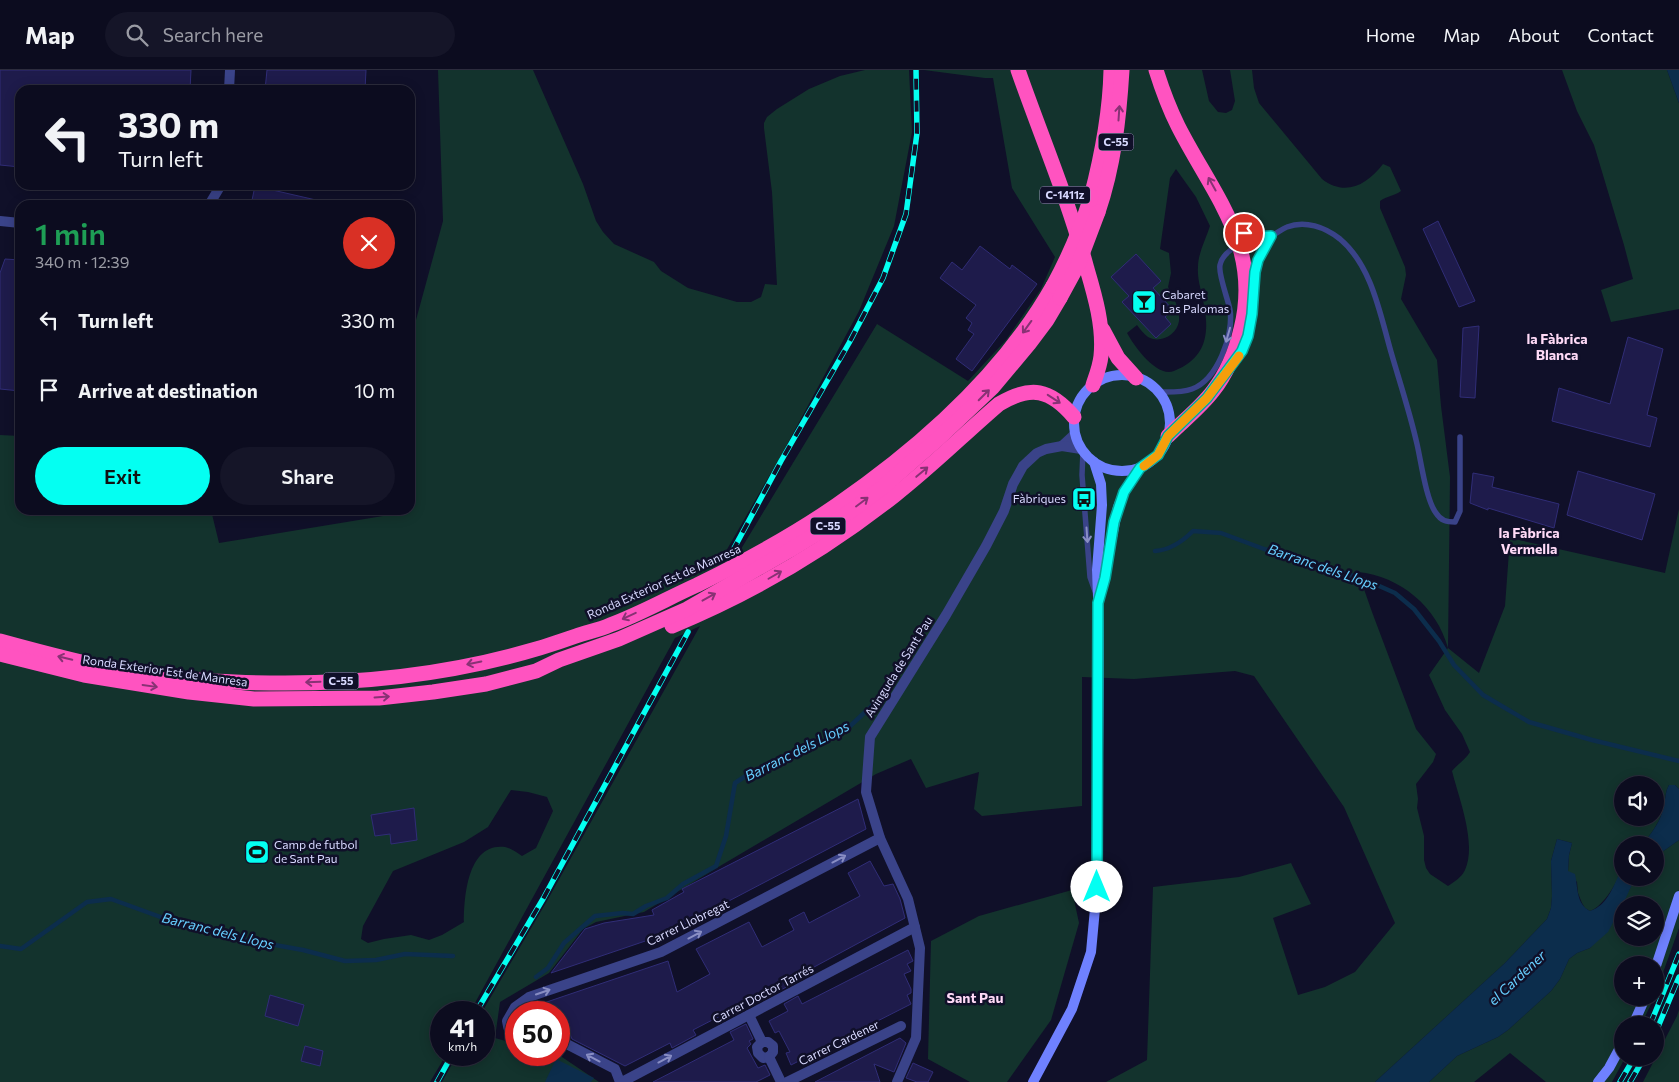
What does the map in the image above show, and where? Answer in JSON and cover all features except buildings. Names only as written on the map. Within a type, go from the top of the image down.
[{"type":"highway","name":"C-1411z","points":[[1018,70],[1076,226],[1100,324]]},
{"type":"highway","name":"Ronda Exterior Est de Manresa","points":[[0,641],[123,671],[194,680],[278,684],[353,681],[422,673],[508,657],[560,643],[610,625],[753,558],[811,523],[909,452],[987,376],[1039,310],[1078,265],[1105,191],[1115,147],[1122,70]]},
{"type":"highway","points":[[1156,70],[1171,113],[1216,193],[1240,244],[1246,278],[1247,299],[1238,343],[1220,380],[1199,407],[1168,436]]},
{"type":"highway","name":"Ronda Exterior Est de Manresa","points":[[0,654],[84,676],[189,692],[254,699],[379,698],[486,684],[536,671],[559,660],[619,640],[688,608],[822,531],[883,487],[993,387],[1047,320],[1066,261],[1082,226],[1091,197],[1103,147],[1110,74]]},
{"type":"highway","points":[[1100,324],[1118,358],[1136,378]]},
{"type":"highway","points":[[1093,385],[1101,356],[1100,324]]},
{"type":"highway","points":[[536,671],[587,658],[669,628],[738,595],[791,566],[845,531],[896,494],[999,404],[1013,396],[1032,391],[1046,394],[1059,402],[1074,417]]},
{"type":"main road","points":[[1098,603],[1118,507],[1124,492],[1140,468],[1158,455],[1168,436],[1170,423],[1167,409],[1158,392],[1146,382],[1125,376],[1113,376],[1102,379],[1093,385],[1080,399],[1074,417],[1075,434],[1082,450],[1101,466],[1116,471],[1140,468]]},
{"type":"main road","points":[[1033,1082],[1072,1009],[1091,952],[1097,887],[1097,570],[1102,504],[1101,484],[1094,462]]},
{"type":"main road","points":[[1659,956],[1679,896]]},
{"type":"main road","points":[[1598,1082],[1614,1059]]},
{"type":"street","points":[[229,85],[230,70]]},
{"type":"street","points":[[0,221],[15,222]]},
{"type":"street","name":"Avinguda de Sant Pau","points":[[1062,446],[1075,434]]},
{"type":"street","name":"Avinguda de Sant Pau","points":[[897,1082],[916,1038],[920,948],[908,899],[880,838],[866,792],[870,737],[946,615],[986,546],[1004,511],[1013,484],[1023,466],[1037,453],[1062,446],[1082,450]]},
{"type":"street","name":"Carrer Llobregat","points":[[523,1001],[529,997],[661,952],[880,838]]},
{"type":"street","name":"Carrer Doctor Tarrés","points":[[621,1082],[915,927]]},
{"type":"street","points":[[749,1015],[762,1042],[768,1042],[773,1046],[773,1052],[769,1057],[781,1082]]},
{"type":"street","name":"Carrer Cardener","points":[[787,1082],[901,1026]]},
{"type":"street","points":[[570,1046],[615,1069],[621,1082]]},
{"type":"lane","points":[[1158,392],[1183,392],[1193,389],[1210,377],[1218,364],[1231,327],[1229,304],[1219,266],[1223,257],[1240,244],[1255,237],[1271,236],[1286,227],[1308,224],[1340,239],[1354,255],[1364,271],[1375,298],[1411,419],[1428,494],[1435,513],[1444,521],[1455,522],[1460,511],[1460,437]]},
{"type":"lane","points":[[1233,228],[1255,237]]},
{"type":"lane","points":[[1220,380],[1242,351],[1248,336],[1254,300],[1255,272],[1258,260],[1271,236]]},
{"type":"lane","points":[[1082,450],[1082,475],[1090,577],[1098,603]]},
{"type":"green space","points":[[438,70],[533,70],[583,184],[596,221],[614,244],[654,262],[661,271],[688,288],[737,302],[751,302],[761,297],[765,284],[777,285],[772,192],[764,128],[767,117],[809,89],[840,76],[865,70],[909,70],[912,132],[894,226],[859,311],[783,452],[718,565],[738,554],[877,324],[968,381],[1006,340],[1041,289],[1055,257],[1012,188],[993,78],[924,70],[1202,70],[1209,101],[1218,112],[1226,113],[1232,110],[1235,101],[1230,70],[1252,70],[1254,88],[1259,103],[1322,179],[1339,187],[1347,188],[1363,183],[1383,164],[1390,167],[1401,191],[1380,201],[1380,208],[1405,267],[1406,275],[1401,299],[1437,360],[1450,477],[1448,648],[1479,673],[1505,606],[1510,538],[1665,573],[1679,509],[1679,789],[1675,785],[1669,785],[1664,804],[1664,776],[1614,776],[1614,826],[1656,826],[1650,836],[1614,836],[1614,885],[1606,898],[1590,911],[1585,908],[1578,893],[1577,882],[1568,872],[1572,843],[1557,839],[1551,861],[1552,896],[1551,908],[1547,919],[1505,963],[1375,1082],[1106,1082],[1147,1060],[1153,887],[1239,877],[1291,863],[1311,904],[1273,918],[1298,995],[1325,987],[1355,972],[1395,923],[1344,807],[1254,676],[1235,671],[1134,679],[1082,677],[1082,806],[982,816],[974,809],[979,772],[926,788],[911,759],[876,774],[644,912],[596,922],[583,929],[549,973],[500,1002],[495,1038],[495,1001],[488,1001],[547,901],[700,626],[675,638],[476,1001],[430,1001],[430,1066],[439,1066],[430,1082],[0,1082],[0,435],[15,436],[15,515],[212,515],[219,543],[383,515],[415,515],[415,324],[443,221]],"holes":[[[1176,169],[1196,197],[1210,226],[1198,262],[1199,281],[1206,316],[1205,336],[1203,345],[1193,360],[1174,371],[1167,372],[1160,370],[1147,360],[1127,333],[1137,325],[1148,337],[1163,339],[1178,326],[1178,308],[1168,287],[1171,273],[1169,253],[1160,249],[1170,178]],[[1358,572],[1388,580],[1402,587],[1415,596],[1435,619],[1443,633],[1448,648],[1429,675],[1445,710],[1462,734],[1470,752],[1452,771],[1466,821],[1469,847],[1468,859],[1462,875],[1448,886],[1430,874],[1426,868],[1424,836],[1417,808],[1416,784],[1433,762],[1436,754],[1416,729]],[[511,790],[547,797],[553,811],[536,848],[522,856],[512,849],[505,847],[493,848],[483,853],[476,862],[467,886],[464,922],[429,940],[411,935],[368,943],[361,939],[363,926],[393,871],[464,842],[488,827]]]},
{"type":"green space","points":[[1562,70],[1667,70],[1679,103],[1679,309],[1611,322],[1601,290],[1633,279],[1594,145],[1577,111]]},
{"type":"green space","points":[[1679,840],[1679,928],[1664,970],[1664,956],[1614,956],[1614,1006],[1650,1006],[1645,1016],[1614,1016],[1614,1066],[1621,1066],[1612,1082],[1546,1082],[1510,1053],[1474,1082],[1429,1082],[1457,1056],[1498,1037],[1508,1030],[1551,991],[1560,979],[1569,959],[1577,953],[1590,948],[1614,917],[1614,946],[1664,946],[1664,896],[1626,896],[1631,886],[1664,886],[1664,851]]},
{"type":"green space","points":[[1072,890],[1079,923],[1051,1020],[1007,1082],[970,1082],[928,1059],[931,941],[979,916]]},
{"type":"green space","points":[[1679,1010],[1679,1082],[1643,1082],[1651,1066],[1664,1066],[1664,1041]]},
{"type":"green space","points":[[495,1038],[505,1041],[505,1066],[570,1066],[570,1062],[599,1082],[442,1082],[451,1066],[495,1066]]},
{"type":"water","points":[[1667,70],[1679,70],[1679,103]]},
{"type":"water","points":[[1669,785],[1675,785],[1679,789],[1679,840],[1664,851],[1664,836],[1649,836],[1656,826],[1664,826],[1666,791]]},
{"type":"water","name":"el Cardener","points":[[1557,839],[1572,843],[1568,871],[1575,874],[1580,900],[1585,908],[1590,911],[1602,904],[1614,886],[1631,886],[1627,896],[1614,896],[1614,921],[1608,932],[1590,948],[1577,953],[1569,959],[1560,979],[1551,991],[1508,1030],[1498,1037],[1457,1056],[1429,1082],[1375,1082],[1505,963],[1547,919],[1551,908],[1552,896],[1551,861]]},
{"type":"water","points":[[553,1066],[570,1066],[594,1078],[591,1082],[545,1082]]},
{"type":"waterway","name":"Barranc dels Llops","points":[[1155,551],[1176,545],[1193,531],[1221,533],[1264,549],[1301,558],[1368,581],[1395,593],[1414,609],[1439,641],[1454,665],[1483,695],[1529,722],[1592,740],[1679,761]]},
{"type":"waterway","name":"Barranc dels Llops","points":[[536,977],[548,968],[564,943],[595,916],[623,913],[633,914],[646,906],[667,898],[683,884],[716,866],[726,836],[735,783],[755,770],[788,759],[847,729],[878,700],[915,644]]},
{"type":"waterway","name":"Barranc dels Llops","points":[[0,946],[21,949],[87,902],[111,899],[177,923],[345,961],[376,960],[405,954],[453,956]]},
{"type":"railway","points":[[732,552],[781,461],[849,343],[883,278],[906,214],[917,133],[916,70]]},
{"type":"railway","points":[[483,1001],[543,899],[688,632]]},
{"type":"railway","points":[[1654,1016],[1679,954]]},
{"type":"railway","points":[[1663,1016],[1679,977]]},
{"type":"railway","points":[[437,1082],[446,1066]]},
{"type":"railway","points":[[1620,1082],[1629,1066]]},
{"type":"railway","points":[[1630,1082],[1639,1066]]},
{"type":"slow traffic","points":[[1144,466],[1158,455],[1168,436],[1207,398],[1239,356]]},
{"type":"place","name":"Cabaret Las Palomas","points":[[1144,302]]},
{"type":"place","name":"Fàbriques","points":[[1084,499]]},
{"type":"place","name":"Camp de futbol de Sant Pau","points":[[257,852]]},
{"type":"district","name":"la Fàbrica Blanca","points":[[1557,348]]},
{"type":"district","name":"la Fàbrica Vermella","points":[[1529,542]]},
{"type":"district","name":"Sant Pau","points":[[975,998]]},
{"type":"route","points":[[1097,887],[1098,603],[1105,578],[1114,522],[1124,492],[1131,480],[1140,468],[1158,455],[1168,436],[1214,390],[1242,351],[1248,336],[1252,314],[1255,272],[1258,260],[1271,236],[1255,237],[1244,233]]}]
